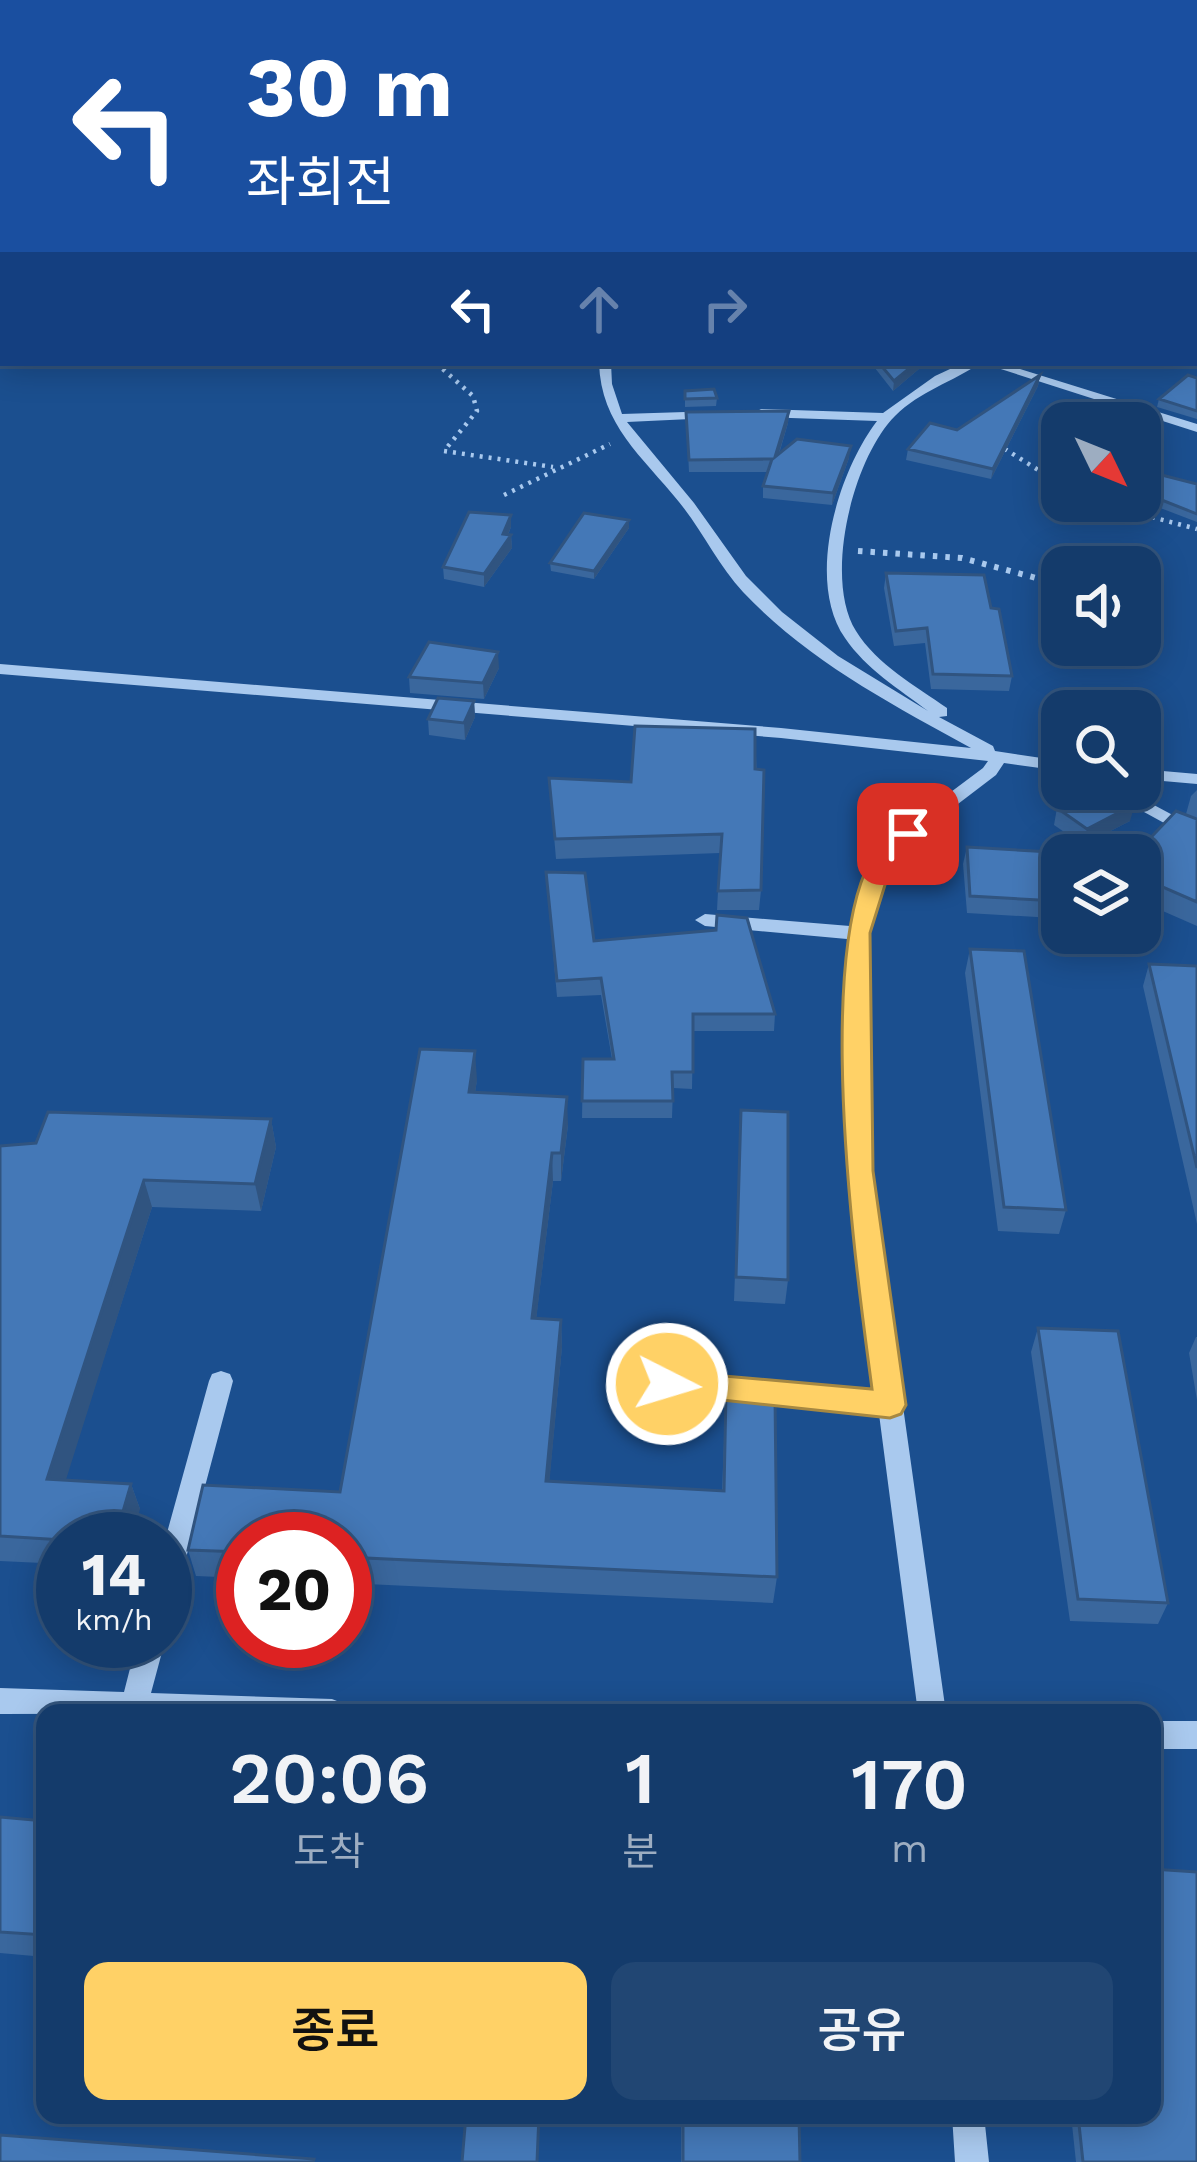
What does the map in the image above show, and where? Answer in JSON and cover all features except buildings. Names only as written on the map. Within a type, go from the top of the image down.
[{"type":"street","points":[[605,366],[603,386],[628,437],[683,498],[747,587],[795,634],[999,756]]},
{"type":"street","points":[[968,366],[934,382],[886,418],[858,468],[836,550],[838,602],[857,644],[999,756]]},
{"type":"street","points":[[998,366],[1197,428]]},
{"type":"street","points":[[742,413],[886,418]]},
{"type":"street","points":[[616,418],[721,414]]},
{"type":"street","points":[[0,670],[230,684],[1041,763]]},
{"type":"street","points":[[931,1704],[859,1171],[857,933],[883,853],[990,771],[999,756]]},
{"type":"street","points":[[1161,776],[1197,779]]},
{"type":"street","points":[[1150,810],[1197,835]]},
{"type":"street","points":[[705,920],[857,933]]},
{"type":"street","points":[[185,1512],[220,1381]]},
{"type":"street","points":[[667,1384],[890,1405]]},
{"type":"street","points":[[135,1704],[144,1668]]},
{"type":"street","points":[[0,1701],[80,1704]]},
{"type":"street","points":[[1161,1736],[1197,1736]]},
{"type":"street","points":[[969,2124],[972,2162]]},
{"type":"path","points":[[439,366],[472,396],[477,411],[445,452],[553,467]]},
{"type":"path","points":[[504,494],[553,467],[628,437]]},
{"type":"path","points":[[985,439],[1041,472]]},
{"type":"path","points":[[1161,519],[1197,529]]},
{"type":"path","points":[[836,550],[962,558],[1041,580]]},
{"type":"route","points":[[667,1384],[890,1405],[859,1171],[857,933],[883,853],[908,834]]}]
